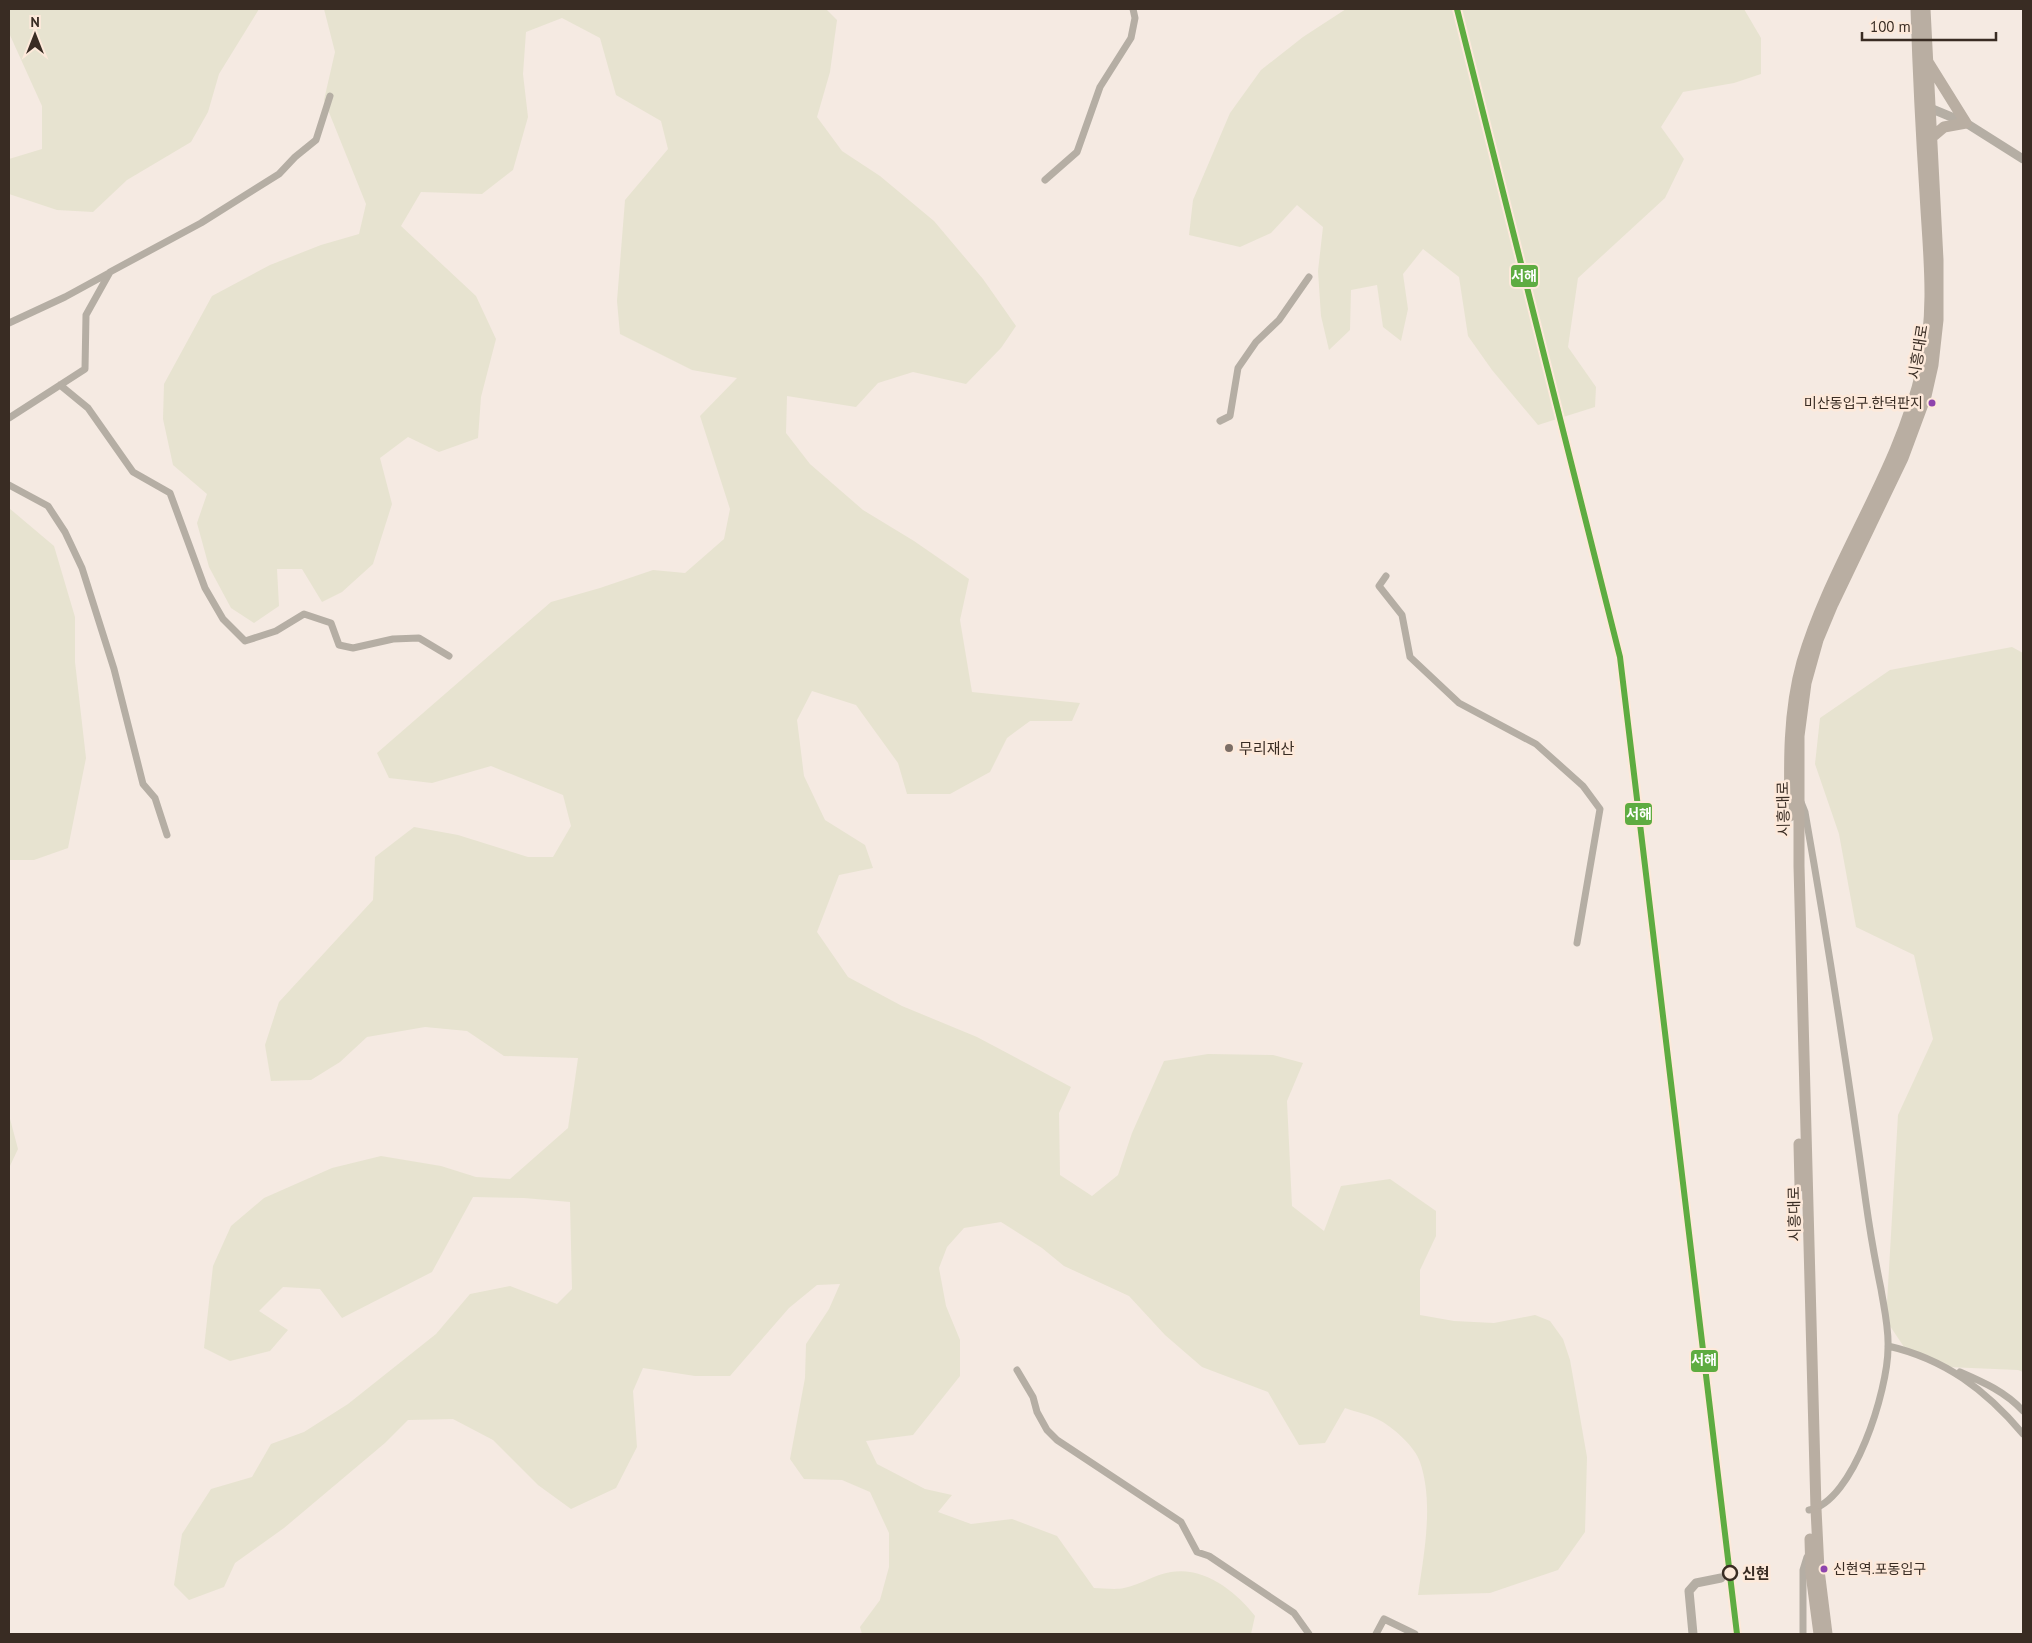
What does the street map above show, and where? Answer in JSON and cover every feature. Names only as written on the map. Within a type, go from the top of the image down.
[{"type":"main road","name":"시흥대로","points":[[1827,1634],[1813,1510],[1792,899],[1790,738],[1793,705],[1807,646],[1824,601],[1902,434],[1923,366],[1930,319],[1931,297],[1925,105],[1916,9]]},
{"type":"main road","name":"시흥대로","points":[[1819,1634],[1811,1574],[1810,1544],[1813,1510],[1798,736],[1806,683],[1818,640],[1833,604],[1903,458],[1926,396],[1933,365],[1938,320],[1938,280],[1931,138],[1925,105],[1927,61],[1926,9]]},
{"type":"main road","points":[[1927,61],[1966,123],[1944,127],[1931,138]]},
{"type":"street","points":[[1045,180],[1077,152],[1100,87],[1131,38],[1135,18],[1133,9]]},
{"type":"street","points":[[9,324],[17,318],[65,297],[201,223],[279,174],[316,140],[330,96]]},
{"type":"street","points":[[1925,105],[1966,123],[2023,159]]},
{"type":"street","points":[[9,418],[85,369],[86,315],[110,272]]},
{"type":"street","points":[[1220,422],[1230,416],[1238,368],[1256,342],[1279,320],[1309,277]]},
{"type":"street","points":[[60,385],[88,408],[133,472],[170,493],[205,588],[223,619],[245,641],[276,631],[304,614],[331,623],[339,645],[353,648],[393,638],[419,638],[448,656]]},
{"type":"street","points":[[9,485],[48,506],[65,532],[82,568],[114,669],[143,784],[155,798],[167,835]]},
{"type":"street","points":[[1386,576],[1379,586],[1402,615],[1410,657],[1459,704],[1536,744],[1583,786],[1600,809],[1577,943]]},
{"type":"street","points":[[1798,792],[1805,812],[1822,910],[1870,1233],[1886,1320],[1888,1346],[1883,1385],[1877,1410],[1864,1446],[1842,1487],[1813,1510]]},
{"type":"street","points":[[1888,1346],[1906,1350],[1992,1386],[2017,1404],[2023,1411]]},
{"type":"street","points":[[1948,1367],[1990,1398],[2023,1434]]},
{"type":"street","points":[[1017,1370],[1034,1397],[1036,1412],[1047,1430],[1057,1440],[1181,1522],[1197,1552],[1209,1556],[1294,1613],[1309,1634]]},
{"type":"street","points":[[1803,1634],[1803,1570],[1810,1544]]},
{"type":"street","points":[[1693,1634],[1689,1591],[1696,1583],[1721,1578]]},
{"type":"street","points":[[1376,1634],[1384,1619],[1415,1634]]},
{"type":"shaded area","points":[[9,9],[259,9],[219,74],[208,112],[191,142],[127,180],[93,212],[57,210],[9,194],[9,159],[42,149],[42,106],[9,33]]},
{"type":"shaded area","points":[[324,9],[826,9],[837,20],[830,72],[817,117],[842,151],[880,176],[934,221],[983,279],[1016,326],[1001,348],[966,384],[913,372],[878,383],[856,407],[787,396],[786,433],[810,464],[863,510],[914,541],[969,579],[960,620],[972,692],[1080,703],[1072,721],[1030,721],[1007,738],[990,772],[950,794],[907,794],[898,763],[856,705],[812,691],[797,720],[804,776],[825,820],[865,845],[873,868],[839,875],[817,932],[848,977],[902,1006],[977,1037],[1071,1087],[1059,1113],[1060,1175],[1092,1196],[1118,1175],[1132,1133],[1164,1061],[1208,1054],[1273,1055],[1303,1063],[1287,1101],[1292,1206],[1324,1231],[1341,1186],[1390,1179],[1436,1211],[1436,1236],[1420,1270],[1420,1315],[1454,1321],[1494,1323],[1535,1315],[1550,1321],[1563,1339],[1570,1360],[1587,1457],[1585,1532],[1558,1570],[1490,1593],[1418,1595],[1426,1528],[1426,1494],[1420,1462],[1414,1450],[1398,1434],[1377,1419],[1345,1408],[1325,1443],[1299,1445],[1268,1392],[1202,1367],[1165,1335],[1129,1296],[1064,1266],[1042,1248],[1001,1222],[964,1228],[947,1247],[939,1268],[946,1306],[960,1340],[960,1376],[913,1435],[866,1441],[877,1464],[925,1489],[952,1495],[938,1512],[971,1524],[1012,1519],[1057,1536],[1094,1588],[1124,1588],[1171,1572],[1183,1571],[1207,1577],[1219,1583],[1239,1598],[1255,1616],[1251,1634],[862,1634],[860,1627],[880,1600],[889,1567],[889,1533],[870,1492],[842,1480],[804,1479],[790,1459],[805,1378],[806,1344],[829,1309],[840,1284],[817,1285],[789,1308],[730,1376],[695,1376],[643,1368],[633,1391],[637,1447],[616,1488],[571,1509],[538,1485],[493,1440],[453,1419],[408,1420],[385,1443],[284,1528],[235,1563],[224,1587],[189,1600],[174,1585],[182,1534],[211,1489],[252,1477],[271,1444],[304,1432],[348,1404],[436,1334],[470,1294],[510,1286],[557,1304],[572,1289],[570,1202],[524,1198],[473,1197],[432,1272],[342,1318],[320,1289],[283,1287],[259,1311],[288,1330],[270,1351],[230,1361],[204,1348],[213,1266],[231,1226],[264,1198],[332,1168],[381,1156],[441,1166],[476,1177],[510,1179],[568,1128],[578,1058],[504,1056],[467,1031],[425,1027],[367,1037],[340,1062],[311,1080],[271,1081],[265,1045],[279,1002],[373,900],[375,857],[414,827],[458,835],[528,857],[553,857],[571,826],[563,795],[491,766],[432,783],[389,778],[377,753],[551,602],[653,570],[685,573],[724,539],[730,509],[700,416],[737,378],[692,370],[620,334],[617,301],[625,200],[668,149],[661,121],[616,95],[600,38],[562,18],[526,32],[523,74],[528,117],[513,170],[482,194],[421,192],[401,226],[476,296],[496,339],[481,397],[478,438],[439,452],[408,437],[380,458],[392,504],[373,564],[342,592],[322,602],[302,569],[277,569],[279,606],[254,623],[231,608],[209,567],[197,523],[207,494],[173,465],[163,419],[164,384],[212,296],[270,265],[321,245],[359,234],[366,204],[324,100],[335,52]]},
{"type":"shaded area","points":[[1346,9],[1744,9],[1761,38],[1761,74],[1734,83],[1683,92],[1661,127],[1684,159],[1665,198],[1578,278],[1568,347],[1596,387],[1595,407],[1538,425],[1492,370],[1468,336],[1459,277],[1423,249],[1403,274],[1408,309],[1401,341],[1383,327],[1377,285],[1351,290],[1350,330],[1329,350],[1321,316],[1318,271],[1323,227],[1297,205],[1271,233],[1240,247],[1189,235],[1193,200],[1230,113],[1261,70],[1303,37]]},
{"type":"shaded area","points":[[9,508],[54,546],[75,617],[75,662],[86,758],[68,848],[34,860],[9,860]]},
{"type":"shaded area","points":[[2012,647],[2023,653],[2023,1372],[2018,1370],[1948,1367],[1906,1350],[1886,1320],[1898,1115],[1933,1039],[1914,955],[1856,927],[1839,834],[1815,764],[1820,718],[1890,670]]},
{"type":"shaded area","points":[[9,1115],[18,1149],[9,1168]]},
{"type":"transit line","name":"서해","points":[[1457,9],[1620,657],[1737,1634]]},
{"type":"place","name":"미산동입구.한덕판지","points":[[1932,403]]},
{"type":"place","name":"무리재산","points":[[1229,748]]},
{"type":"place","name":"신현역.포동입구","points":[[1824,1569]]},
{"type":"place","name":"신현","points":[[1730,1573]]}]
